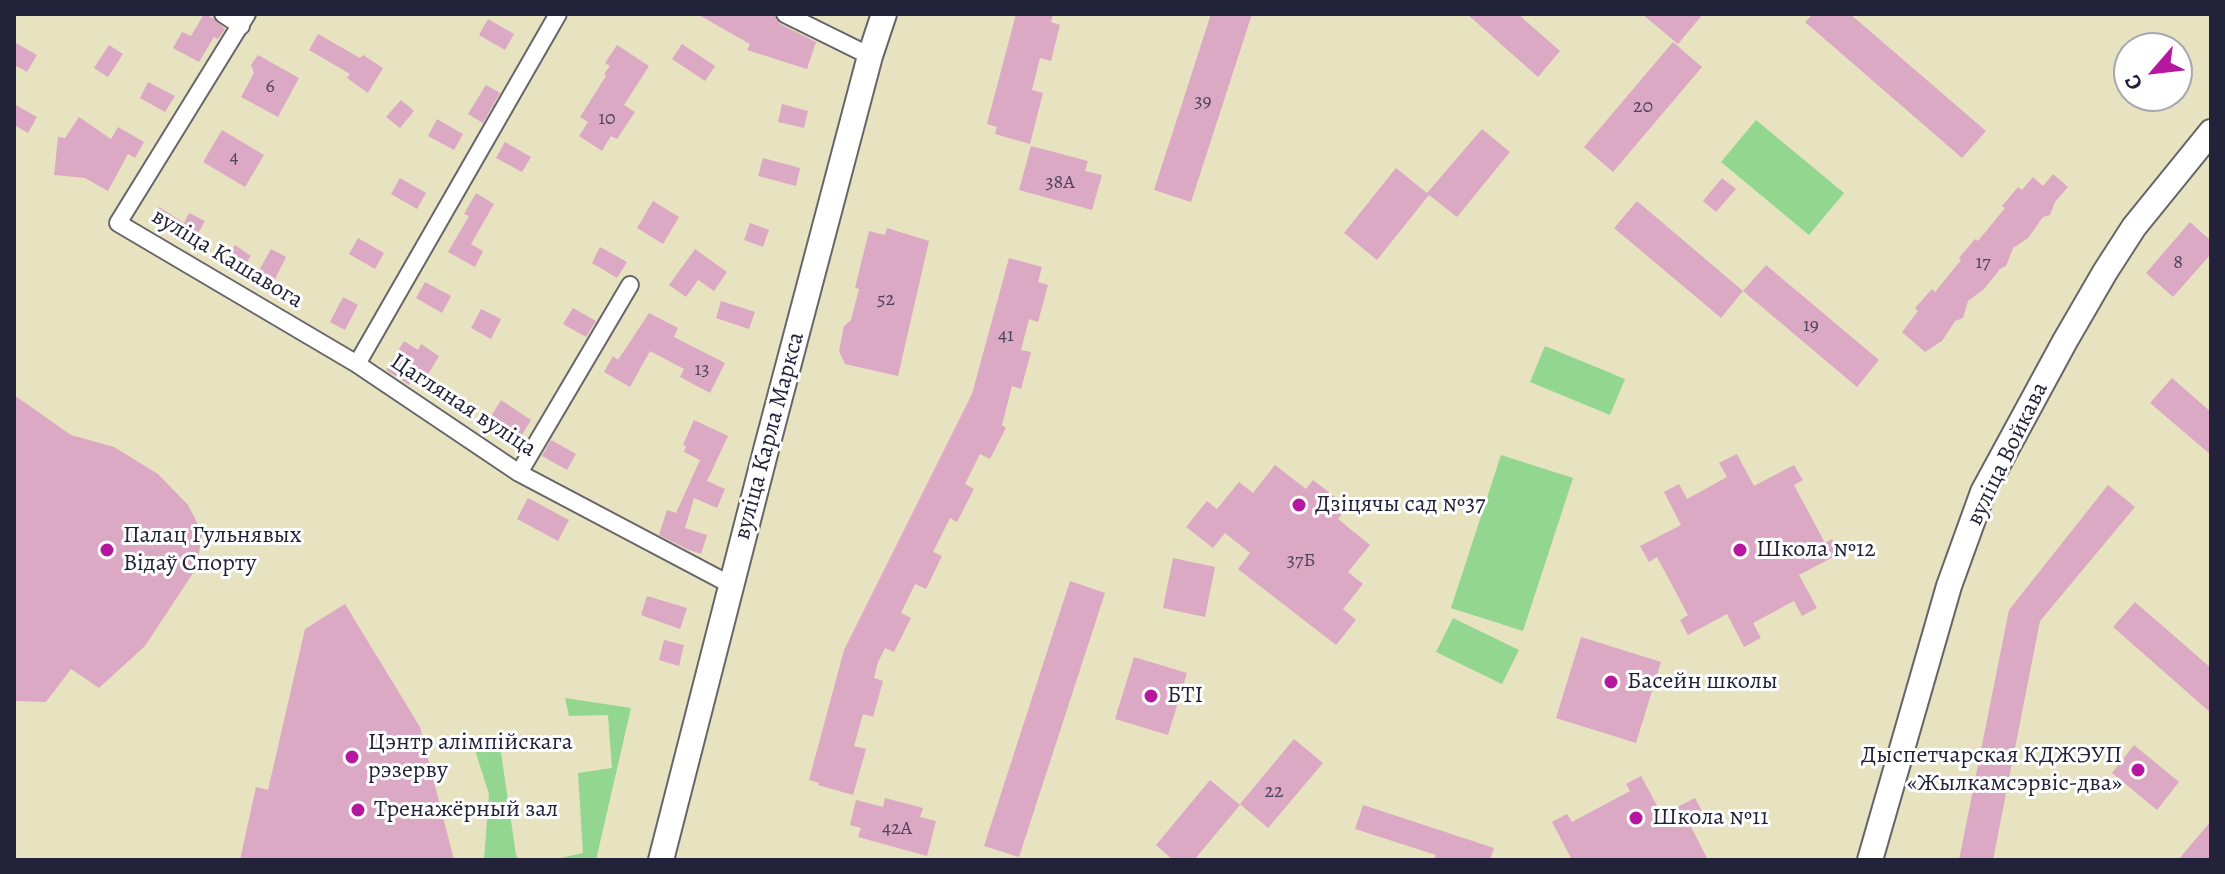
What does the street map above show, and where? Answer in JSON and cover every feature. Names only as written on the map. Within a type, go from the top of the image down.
[{"type":"main road","name":"вуліца Карла Маркса","points":[[661,860],[870,56],[884,14]]},
{"type":"main road","name":"вуліца Войкава","points":[[1870,860],[1949,586],[1983,492],[2112,260],[2134,227],[2211,132]]},
{"type":"street","points":[[223,14],[244,20]]},
{"type":"street","name":"Цагляная вуліца","points":[[558,14],[357,364],[519,473],[731,585]]},
{"type":"street","points":[[785,14],[870,56]]},
{"type":"street","name":"вуліца Кашавога","points":[[244,20],[118,223],[357,364]]},
{"type":"street","points":[[519,473],[630,285]]},
{"type":"green space","points":[[1756,120],[1844,193],[1809,235],[1721,162]]},
{"type":"green space","points":[[1545,346],[1625,379],[1610,415],[1530,382]]},
{"type":"green space","points":[[1501,455],[1573,478],[1523,631],[1451,608]]},
{"type":"green space","points":[[1453,618],[1519,650],[1502,684],[1436,652]]},
{"type":"green space","points":[[565,698],[631,708],[596,860],[552,860],[583,853],[578,773],[612,768],[608,715],[569,716]]},
{"type":"green space","points":[[500,746],[518,860],[484,860],[489,794],[474,747]]},
{"type":"building","points":[[204,14],[225,29],[218,39],[214,37],[199,62],[173,48],[182,32],[191,36]]},
{"type":"building","points":[[697,14],[774,14],[780,24],[816,42],[807,69],[747,50],[750,44]]},
{"type":"building","points":[[1016,14],[1053,14],[1051,22],[1060,25],[1051,61],[1040,58],[1032,90],[1043,93],[1030,144],[995,134],[997,127],[987,124]]},
{"type":"building","points":[[1211,14],[1252,14],[1191,202],[1154,190]]},
{"type":"building","points":[[1467,14],[1518,14],[1560,51],[1538,77]]},
{"type":"building","points":[[1642,14],[1703,14],[1678,44]]},
{"type":"building","points":[[1813,14],[1850,14],[1986,131],[1962,158],[1805,22]]},
{"type":"building","points":[[488,19],[514,34],[505,50],[479,35]]},
{"type":"building","points":[[318,34],[383,68],[368,93],[347,78],[350,74],[309,50]]},
{"type":"building","points":[[14,42],[37,55],[27,72],[14,65]]},
{"type":"building","points":[[1673,42],[1702,67],[1613,172],[1584,147]]},
{"type":"building","points":[[682,44],[715,66],[705,81],[672,59]]},
{"type":"building","points":[[109,45],[123,54],[108,77],[94,68]]},
{"type":"building","points":[[617,45],[649,66],[624,105],[635,112],[617,139],[611,136],[602,151],[579,136],[588,122],[580,117],[606,76],[604,74],[610,66],[605,63]]},
{"type":"building","points":[[258,55],[299,78],[278,117],[241,97],[254,73],[251,65]]},
{"type":"building","points":[[148,82],[175,96],[165,112],[140,98]]},
{"type":"building","points":[[486,85],[500,93],[483,123],[468,114]]},
{"type":"building","points":[[401,100],[414,111],[400,128],[386,117]]},
{"type":"building","points":[[14,104],[37,117],[28,133],[14,125]]},
{"type":"building","points":[[782,104],[808,111],[804,128],[778,122]]},
{"type":"building","points":[[79,117],[111,139],[118,127],[144,142],[135,158],[128,154],[108,191],[85,178],[54,175],[58,137],[65,138]]},
{"type":"building","points":[[437,119],[463,134],[454,150],[428,136]]},
{"type":"building","points":[[1482,129],[1510,152],[1457,217],[1429,195],[1377,260],[1344,233],[1396,168],[1427,193]]},
{"type":"building","points":[[222,130],[264,155],[245,187],[203,162]]},
{"type":"building","points":[[505,142],[531,157],[522,172],[496,158]]},
{"type":"building","points":[[1031,146],[1088,161],[1085,171],[1102,175],[1092,210],[1019,190]]},
{"type":"building","points":[[763,158],[800,168],[796,186],[758,176]]},
{"type":"building","points":[[2053,174],[2068,187],[2055,202],[2050,215],[2043,217],[2028,238],[2013,248],[2006,266],[1968,301],[1963,318],[1955,321],[1942,341],[1925,352],[1902,332],[1918,311],[1915,308],[1932,289],[1935,292],[1961,260],[1959,258],[1975,239],[1978,241],[2005,208],[2002,206],[2018,187],[2022,190],[2033,177],[2043,186]]},
{"type":"building","points":[[400,178],[426,193],[417,209],[391,194]]},
{"type":"building","points":[[1722,178],[1736,189],[1716,212],[1703,201]]},
{"type":"building","points":[[476,193],[494,204],[471,244],[483,251],[475,267],[448,252],[469,216],[464,214]]},
{"type":"building","points":[[653,201],[679,217],[663,244],[637,228]]},
{"type":"building","points":[[1637,201],[1743,291],[1721,318],[1614,228]]},
{"type":"building","points":[[159,207],[184,223],[189,213],[205,221],[191,246],[151,219]]},
{"type":"building","points":[[2190,222],[2211,241],[2211,254],[2173,297],[2146,273]]},
{"type":"building","points":[[750,223],[769,230],[763,247],[744,240]]},
{"type":"building","points":[[887,228],[929,241],[898,376],[845,364],[839,351],[844,326],[851,320],[859,289],[855,288],[869,231],[885,235]]},
{"type":"building","points":[[358,238],[384,253],[375,269],[349,254]]},
{"type":"building","points":[[235,245],[251,256],[239,273],[223,262]]},
{"type":"building","points":[[600,247],[627,262],[617,278],[592,263]]},
{"type":"building","points":[[271,249],[286,257],[273,283],[257,274]]},
{"type":"building","points":[[695,249],[727,272],[714,291],[698,280],[686,297],[669,285]]},
{"type":"building","points":[[1009,258],[1042,267],[1038,282],[1048,285],[1038,322],[1029,319],[1021,350],[1031,352],[1021,389],[1012,386],[1002,425],[1006,428],[990,459],[980,454],[965,484],[974,489],[957,522],[950,518],[933,552],[942,556],[926,589],[915,584],[901,613],[911,618],[894,652],[885,648],[878,662],[874,678],[883,681],[873,717],[863,714],[854,746],[866,749],[853,795],[818,785],[809,780],[844,650],[972,394]]},
{"type":"building","points":[[1766,265],[1879,360],[1857,387],[1743,291]]},
{"type":"building","points":[[425,282],[451,296],[442,313],[416,298]]},
{"type":"building","points":[[343,297],[358,305],[345,330],[330,322]]},
{"type":"building","points":[[721,301],[755,312],[749,329],[716,318]]},
{"type":"building","points":[[573,308],[596,321],[586,337],[563,324]]},
{"type":"building","points":[[481,309],[501,319],[491,339],[471,328]]},
{"type":"building","points":[[649,313],[678,328],[674,337],[725,363],[710,393],[680,377],[684,369],[650,351],[630,387],[604,372],[613,356],[618,360]]},
{"type":"building","points":[[404,341],[418,350],[421,344],[439,356],[426,378],[416,372],[409,385],[386,370]]},
{"type":"building","points":[[2172,378],[2211,412],[2211,455],[2150,403]]},
{"type":"building","name":"Палац Гульнявых Відаў Спорту","points":[[14,395],[71,435],[114,447],[158,474],[188,505],[202,532],[197,567],[145,646],[99,688],[71,669],[46,702],[14,701]]},
{"type":"building","points":[[501,400],[531,420],[516,445],[485,426]]},
{"type":"building","points":[[694,420],[728,436],[707,481],[725,489],[717,508],[694,498],[685,528],[707,535],[701,554],[659,535],[667,510],[676,513],[700,460],[684,452],[686,446],[683,445]]},
{"type":"building","points":[[551,440],[576,454],[567,470],[542,456]]},
{"type":"building","name":"Школа №12","points":[[1737,454],[1754,486],[1794,465],[1803,480],[1794,485],[1825,543],[1832,539],[1839,554],[1799,575],[1817,608],[1802,616],[1794,601],[1753,623],[1761,638],[1744,647],[1727,614],[1688,635],[1680,620],[1688,615],[1657,557],[1649,562],[1640,546],[1681,525],[1664,492],[1679,484],[1687,499],[1727,477],[1719,463]]},
{"type":"building","points":[[1275,465],[1306,489],[1313,480],[1348,507],[1338,519],[1370,545],[1348,572],[1363,584],[1343,609],[1356,620],[1336,645],[1238,569],[1250,553],[1225,533],[1213,548],[1186,527],[1207,501],[1217,509],[1239,482],[1253,493]]},
{"type":"building","points":[[2108,485],[2135,507],[2040,621],[1993,860],[1959,860],[2009,610]]},
{"type":"building","points":[[528,498],[569,520],[558,541],[517,519]]},
{"type":"building","points":[[1173,558],[1215,567],[1205,617],[1163,608]]},
{"type":"building","points":[[1070,581],[1105,593],[1019,857],[984,846]]},
{"type":"building","points":[[647,596],[687,608],[680,629],[641,615]]},
{"type":"building","points":[[2135,602],[2211,668],[2211,713],[2113,627]]},
{"type":"building","name":"Цэнтр алімпійскага рэзерву","points":[[345,604],[420,727],[454,860],[240,860],[256,787],[268,790],[305,629]]},
{"type":"building","name":"Басейн школы","points":[[1581,637],[1661,662],[1636,743],[1556,718]]},
{"type":"building","points":[[664,640],[684,645],[679,666],[659,660]]},
{"type":"building","name":"БТІ","points":[[1134,657],[1187,673],[1168,735],[1115,719]]},
{"type":"building","points":[[1294,739],[1323,763],[1268,828],[1240,804]]},
{"type":"building","points":[[2134,745],[2179,782],[2157,810],[2112,773]]},
{"type":"building","name":"Школа №11","points":[[1641,776],[1662,815],[1695,798],[1703,813],[1688,821],[1708,860],[1572,860],[1552,822],[1567,814],[1572,822],[1630,791],[1626,784]]},
{"type":"building","points":[[1210,780],[1240,805],[1194,860],[1173,860],[1156,845]]},
{"type":"building","points":[[885,798],[923,808],[920,817],[936,821],[927,856],[858,837],[861,828],[850,825],[856,800],[883,807]]},
{"type":"building","points":[[1363,805],[1494,848],[1490,860],[1434,860],[1436,855],[1355,829]]},
{"type":"building","points":[[2211,821],[2211,860],[2178,860]]},
{"type":"place","name":"Дзіцячы сад №37","points":[[1299,505]]},
{"type":"place","name":"Палац Гульнявых Відаў Спорту","points":[[107,550]]},
{"type":"place","name":"Школа №12","points":[[1740,550]]},
{"type":"place","name":"Басейн школы","points":[[1611,682]]},
{"type":"place","name":"БТІ","points":[[1151,696]]},
{"type":"place","name":"Цэнтр алімпійскага рэзерву","points":[[352,757]]},
{"type":"place","name":"Дыспетчарская КДЖЭУП «Жылкамсэрвіс-два»","points":[[2138,770]]},
{"type":"place","name":"Тренажёрный зал","points":[[358,810]]},
{"type":"place","name":"Школа №11","points":[[1636,818]]}]
